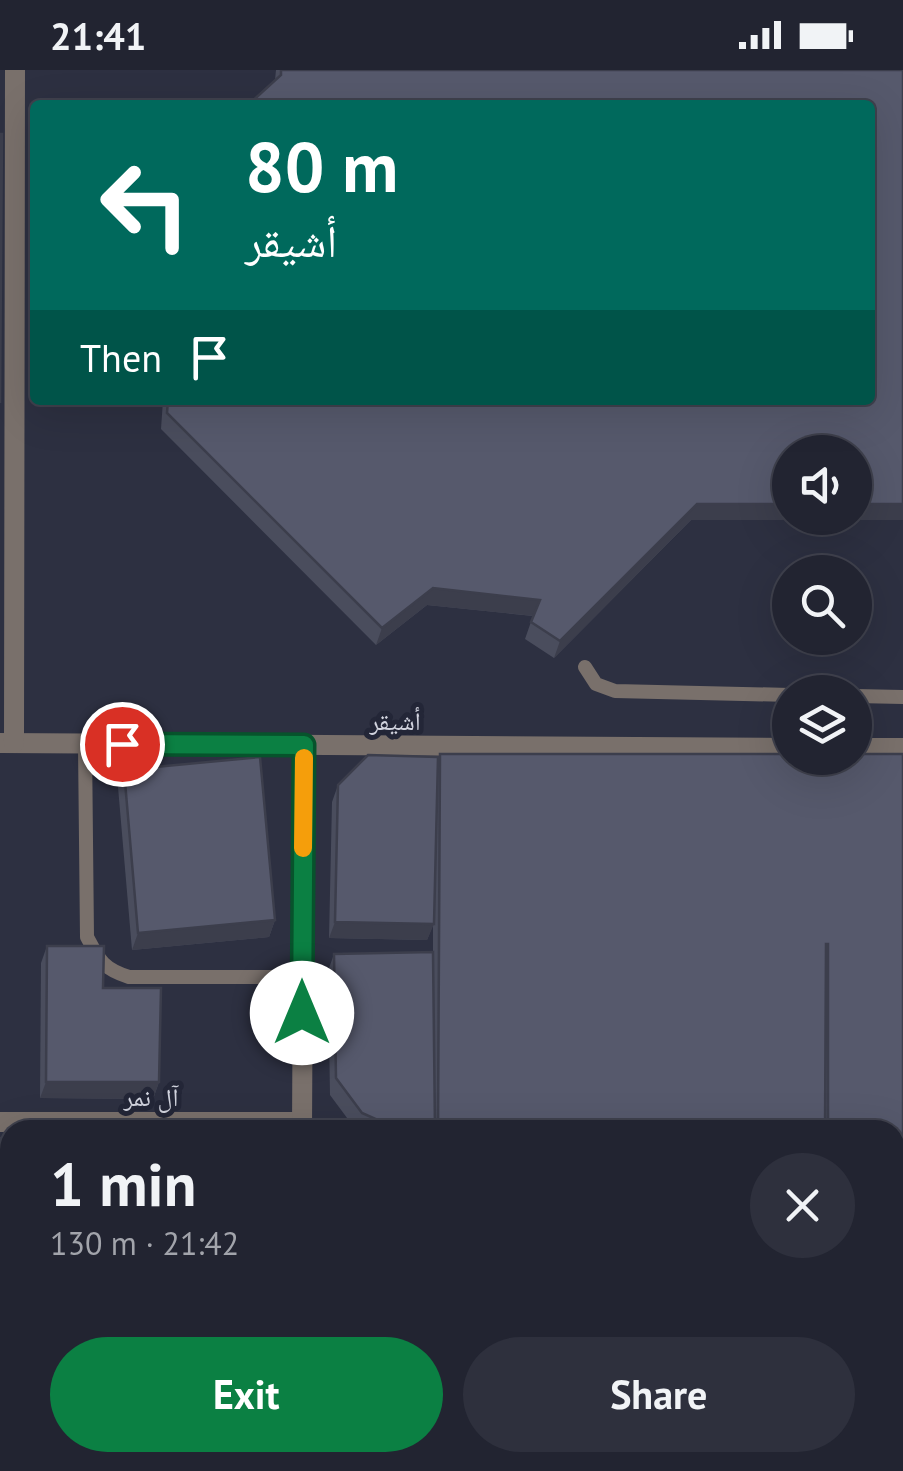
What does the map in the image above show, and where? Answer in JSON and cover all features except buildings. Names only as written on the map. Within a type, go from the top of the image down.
[{"type":"street","points":[[7,744],[7,132],[15,70]]},
{"type":"street","name":"أشيقر","points":[[7,744],[772,748]]},
{"type":"street","points":[[302,1120],[304,745]]},
{"type":"street","points":[[872,748],[903,748]]},
{"type":"lane","points":[[585,667],[596,684],[615,691],[772,695]]},
{"type":"lane","points":[[872,697],[903,698]]},
{"type":"lane","points":[[85,744],[87,937],[110,972],[128,977],[302,977]]},
{"type":"slow traffic","points":[[303,848],[304,758]]},
{"type":"route","points":[[122,744],[304,745],[302,1013]]}]
